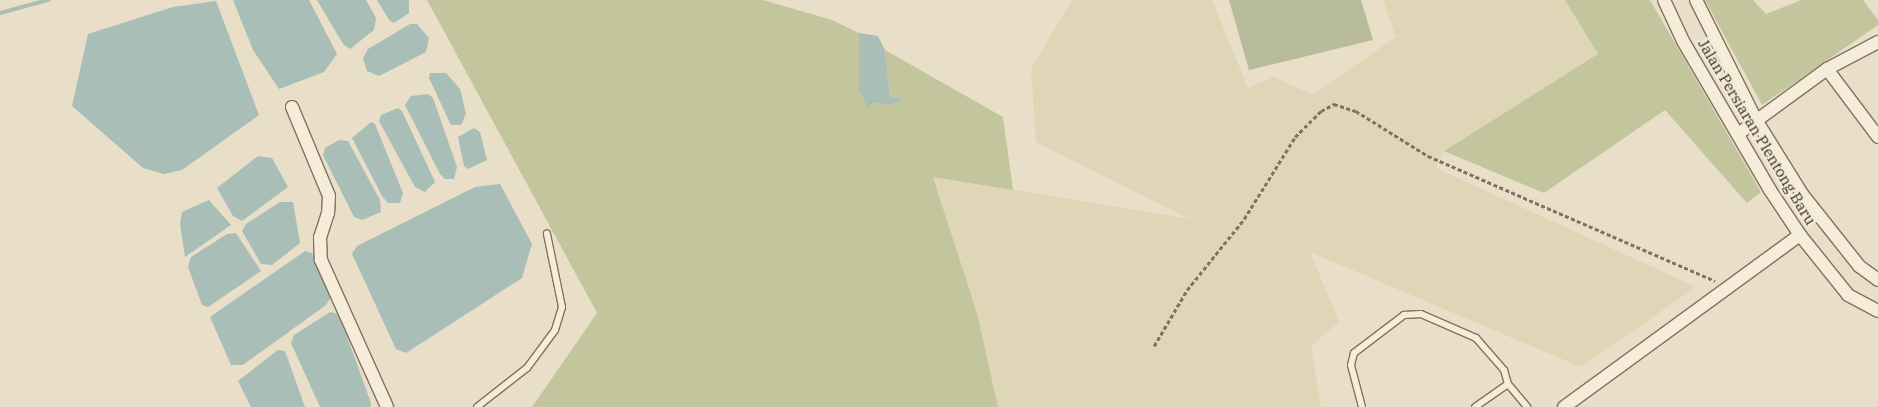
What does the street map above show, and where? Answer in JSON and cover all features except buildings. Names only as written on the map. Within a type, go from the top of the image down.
[{"type":"street","name":"Jalan Persiaran Plentong Baru","points":[[1664,0],[1684,41],[1800,235],[1848,296],[1878,311]]},
{"type":"street","name":"Jalan Persiaran Plentong Baru","points":[[1696,0],[1756,120],[1829,232],[1859,266],[1878,280]]},
{"type":"street","points":[[1738,134],[1827,69],[1878,42]]},
{"type":"street","points":[[1827,69],[1878,137]]},
{"type":"street","points":[[292,107],[329,196],[328,213],[320,237],[321,260],[387,407]]},
{"type":"street","points":[[1564,407],[1800,235]]},
{"type":"lane","points":[[478,407],[526,368],[555,330],[562,307],[547,234]]},
{"type":"lane","points":[[1362,407],[1352,365],[1354,354],[1404,315],[1420,314],[1476,338],[1504,370],[1508,384],[1527,407]]},
{"type":"lane","points":[[1475,407],[1508,384]]},
{"type":"path","points":[[1154,346],[1187,290],[1244,219],[1295,137],[1321,111],[1334,104],[1356,111],[1428,156],[1728,287]]},
{"type":"shaded area","points":[[1072,0],[1212,0],[1248,88],[1274,77],[1313,95],[1396,37],[1383,0],[1565,0],[1598,54],[1444,151],[1436,168],[1696,287],[1581,367],[1310,252],[1339,322],[1311,346],[1321,407],[998,407],[977,313],[933,176],[1190,219],[1036,142],[1031,69]]},
{"type":"green space","points":[[427,0],[763,0],[832,20],[859,33],[874,103],[888,105],[901,102],[902,98],[890,97],[885,50],[1003,117],[1013,190],[933,177],[977,313],[998,407],[532,407],[597,313]]},
{"type":"green space","points":[[1229,0],[1361,0],[1373,40],[1249,70]]},
{"type":"green space","points":[[1565,0],[1650,0],[1761,192],[1747,203],[1665,110],[1544,193],[1444,151],[1598,54]]},
{"type":"green space","points":[[1705,0],[1753,0],[1766,14],[1802,0],[1863,0],[1878,20],[1878,25],[1762,105]]},
{"type":"water","points":[[233,0],[309,0],[337,54],[324,72],[279,89],[253,50]]},
{"type":"water","points":[[317,0],[366,0],[376,18],[374,30],[350,49],[343,44]]},
{"type":"water","points":[[377,0],[409,0],[409,13],[394,23],[389,20]]},
{"type":"water","points":[[216,1],[259,115],[182,170],[164,174],[143,168],[72,106],[88,34],[173,7]]},
{"type":"water","points":[[410,24],[417,24],[429,38],[426,52],[379,76],[367,71],[363,58],[368,49]]},
{"type":"water","points":[[859,33],[878,36],[885,50],[890,97],[902,98],[901,102],[888,105],[874,103],[868,108],[859,89]]},
{"type":"water","points":[[430,73],[446,73],[460,89],[466,114],[461,125],[451,125],[429,78]]},
{"type":"water","points":[[428,94],[433,98],[457,167],[454,179],[445,179],[440,174],[405,105],[411,96]]},
{"type":"water","points":[[398,108],[402,111],[435,182],[425,192],[415,187],[379,121],[381,115]]},
{"type":"water","points":[[371,122],[375,124],[403,193],[400,203],[388,203],[382,196],[352,138]]},
{"type":"water","points":[[474,128],[480,132],[487,160],[468,169],[464,166],[458,137]]},
{"type":"water","points":[[339,140],[348,141],[380,200],[381,212],[362,220],[354,217],[323,155],[325,148]]},
{"type":"water","points":[[258,156],[272,158],[288,187],[242,221],[233,216],[217,188]]},
{"type":"water","points":[[500,184],[532,244],[522,278],[406,353],[396,349],[352,254],[357,246],[475,187]]},
{"type":"water","points":[[209,200],[231,225],[185,257],[180,224],[182,212]]},
{"type":"water","points":[[280,202],[293,202],[300,243],[272,265],[261,264],[242,231],[246,224]]},
{"type":"water","points":[[236,233],[261,271],[208,307],[202,305],[188,267],[191,257],[227,234]]},
{"type":"water","points":[[305,251],[312,253],[331,297],[326,305],[243,365],[231,365],[210,317]]},
{"type":"water","points":[[330,312],[339,314],[371,403],[370,407],[320,407],[291,343],[294,335]]},
{"type":"water","points":[[278,350],[285,351],[305,407],[251,407],[238,381]]},
{"type":"waterway","points":[[0,13],[48,0]]}]
